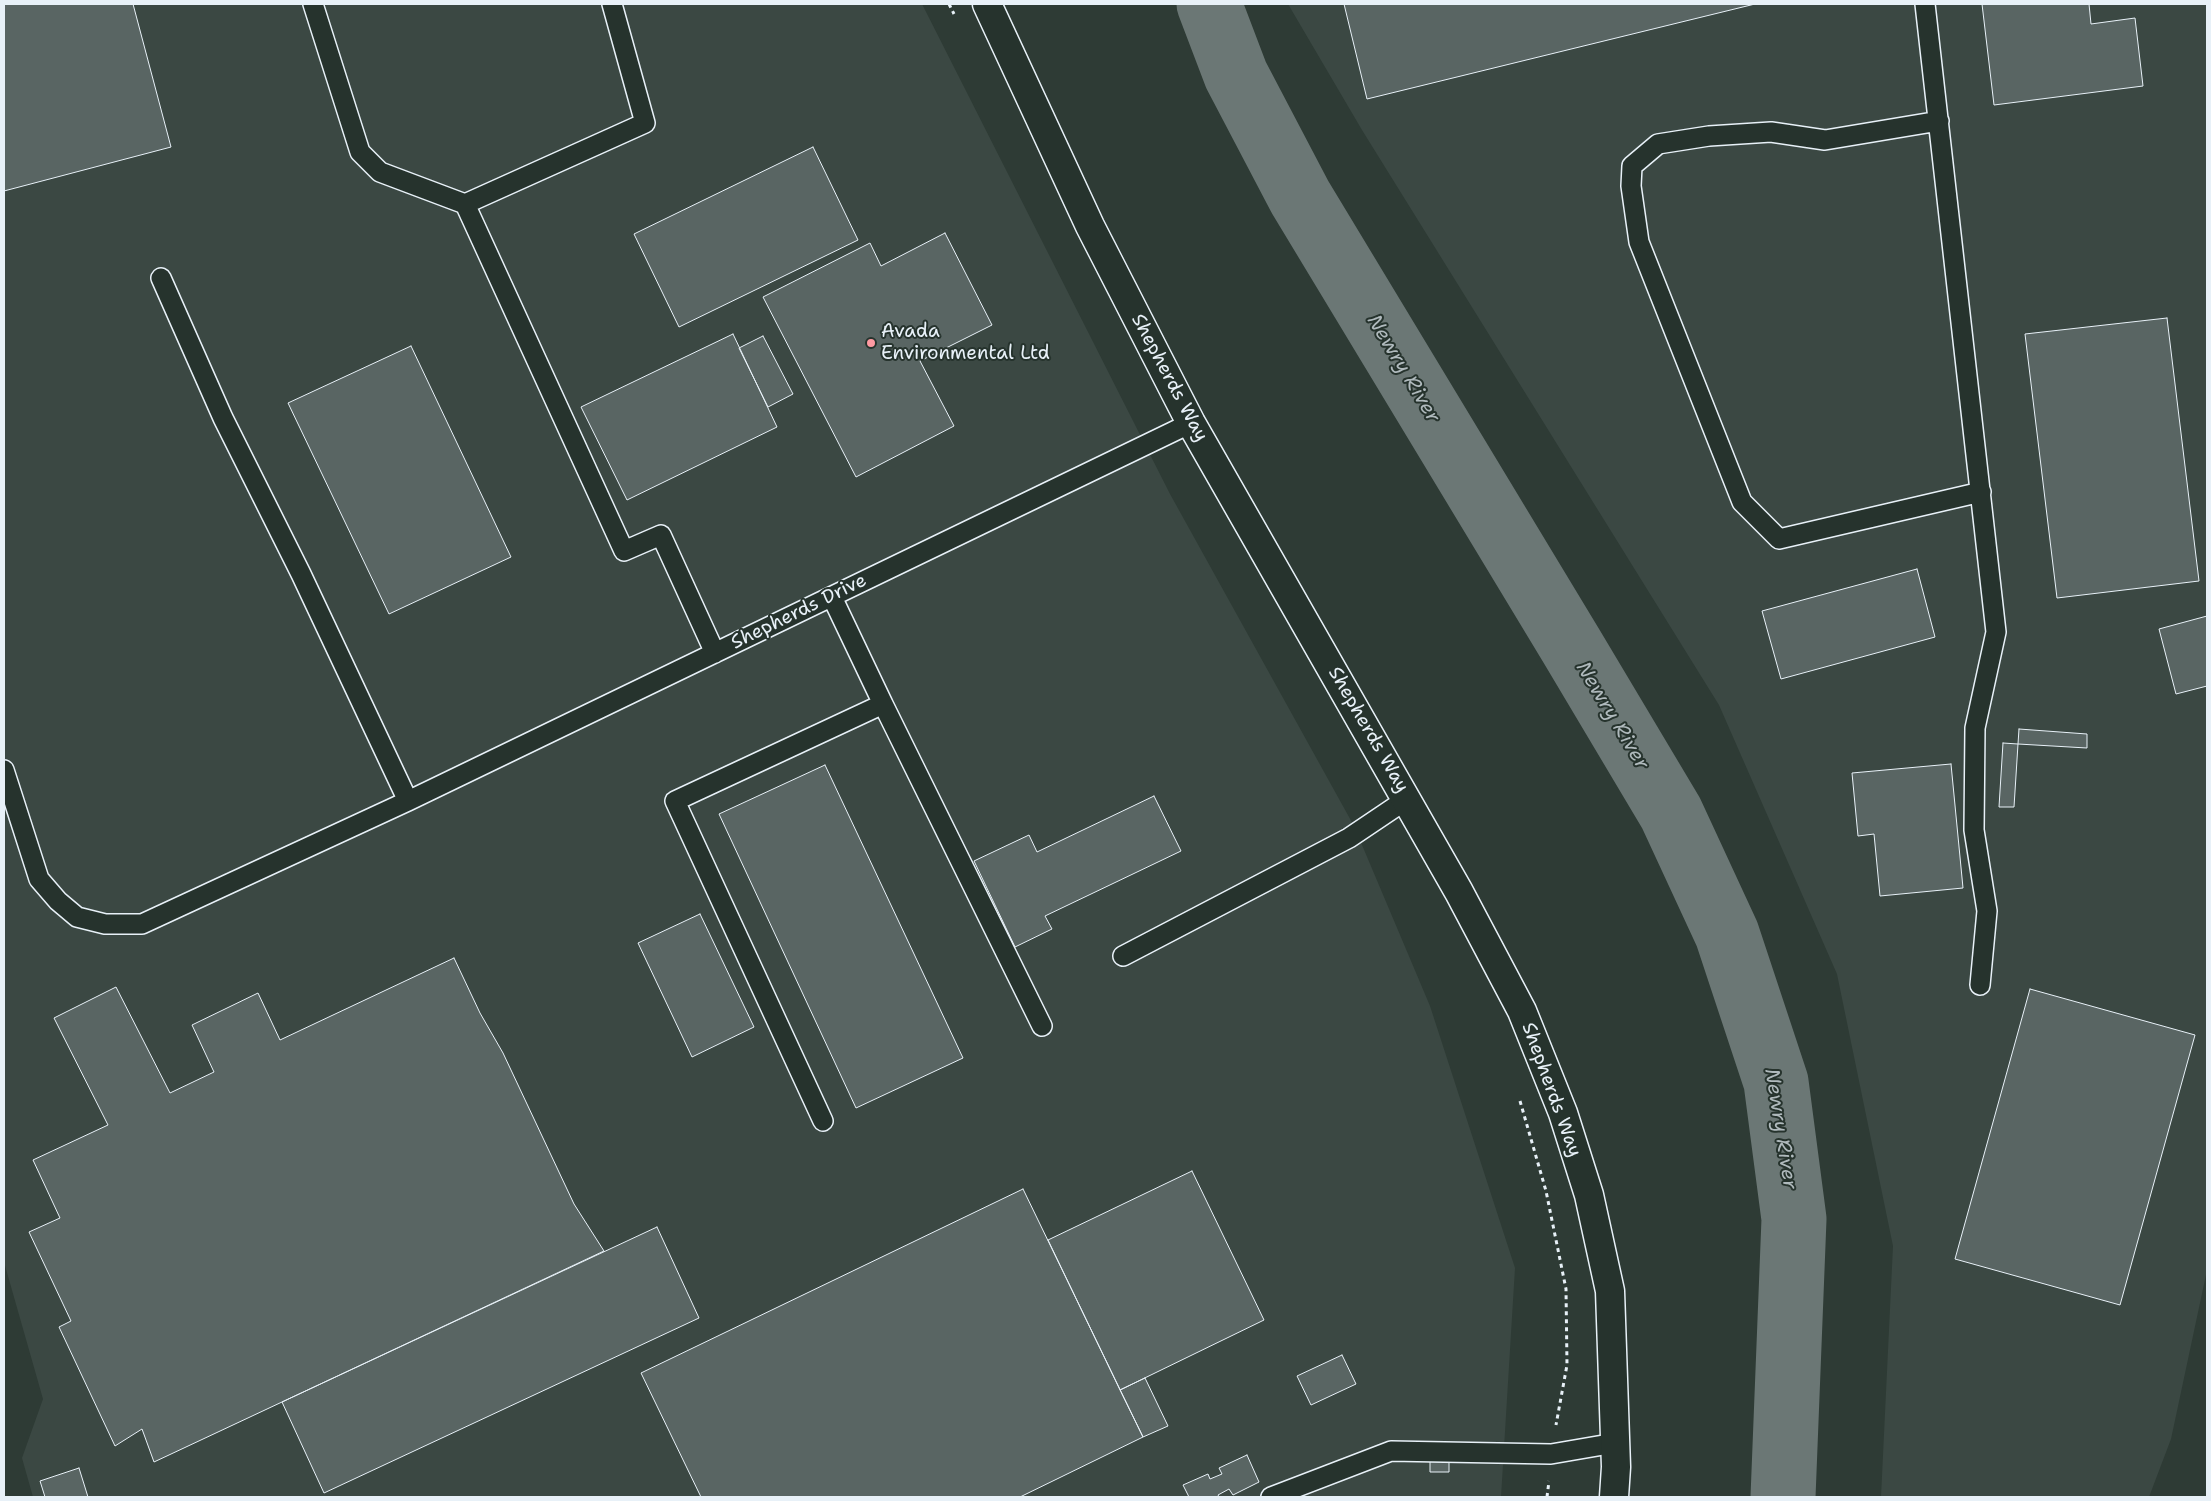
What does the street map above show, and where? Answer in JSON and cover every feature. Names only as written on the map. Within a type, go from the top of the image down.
[{"type":"street","name":"Shepherds Way","points":[[987,4],[1090,226],[1191,423],[1407,799],[1522,1010],[1566,1122],[1589,1195],[1610,1291],[1616,1467],[1614,1497]]},
{"type":"lane","points":[[313,4],[360,152],[380,172],[465,204],[624,551],[661,535],[715,653]]},
{"type":"lane","points":[[465,204],[644,123],[612,4]]},
{"type":"lane","points":[[1926,4],[1996,632],[1976,728],[1974,830],[1987,911],[1980,985]]},
{"type":"lane","points":[[1939,121],[1825,140],[1771,132],[1709,136],[1658,144],[1632,166],[1630,186],[1639,242],[1742,502],[1779,539],[1980,492]]},
{"type":"lane","points":[[161,278],[222,418],[301,574],[408,801]]},
{"type":"lane","name":"Shepherds Drive","points":[[4,770],[39,879],[58,902],[77,917],[105,924],[142,924],[408,801],[1191,423]]},
{"type":"lane","points":[[832,597],[882,704],[1042,1026]]},
{"type":"lane","points":[[824,1120],[674,801],[882,704]]},
{"type":"lane","points":[[1123,956],[1350,838],[1407,799]]},
{"type":"lane","points":[[1272,1497],[1391,1451],[1551,1454],[1615,1443]]},
{"type":"path","points":[[949,4],[958,21]]},
{"type":"path","points":[[1518,1093],[1546,1190],[1566,1289],[1567,1365],[1551,1454],[1547,1497]]},
{"type":"shaded area","points":[[4,4],[922,4],[1170,494],[1354,826],[1430,1006],[1515,1268],[1501,1497],[33,1497],[22,1458],[43,1399],[4,1262]]},
{"type":"shaded area","points":[[1288,4],[2207,4],[2207,1270],[2171,1439],[2149,1497],[1881,1497],[1893,1246],[1837,974],[1719,705],[1362,130]]},
{"type":"building","points":[[4,4],[133,4],[171,147],[4,191]]},
{"type":"building","points":[[1344,4],[1755,4],[1367,99]]},
{"type":"building","points":[[1982,4],[2089,4],[2091,24],[2135,18],[2143,86],[1994,105]]},
{"type":"building","points":[[813,147],[858,240],[679,327],[634,234]]},
{"type":"building","name":"Avada Environmental Ltd","points":[[945,233],[992,325],[920,361],[954,426],[856,477],[763,297],[870,243],[881,266]]},
{"type":"building","points":[[2167,318],[2199,581],[2057,598],[2025,334]]},
{"type":"building","points":[[733,334],[777,427],[627,500],[581,407]]},
{"type":"building","points":[[763,336],[793,394],[768,407],[739,348]]},
{"type":"building","points":[[411,346],[511,557],[389,614],[288,403]]},
{"type":"building","points":[[1917,569],[1935,637],[1781,679],[1762,611]]},
{"type":"building","points":[[2207,616],[2207,686],[2176,694],[2159,629]]},
{"type":"building","points":[[2019,729],[2087,734],[2087,748],[2018,744]]},
{"type":"building","points":[[2003,743],[2018,744],[2014,807],[1999,807]]},
{"type":"building","points":[[1951,764],[1963,888],[1880,896],[1874,834],[1858,836],[1852,773]]},
{"type":"building","points":[[825,765],[963,1058],[856,1108],[719,814]]},
{"type":"building","points":[[1154,796],[1181,851],[1045,916],[1052,929],[1015,947],[974,861],[1029,835],[1037,852]]},
{"type":"building","points":[[700,914],[754,1027],[692,1057],[638,943]]},
{"type":"building","points":[[454,958],[480,1013],[503,1053],[574,1204],[604,1251],[154,1462],[142,1429],[115,1446],[59,1327],[71,1321],[29,1232],[60,1218],[33,1160],[108,1125],[54,1018],[116,987],[170,1093],[214,1072],[192,1025],[258,993],[280,1040]]},
{"type":"building","points":[[2030,989],[2195,1035],[2120,1305],[1955,1259]]},
{"type":"building","points":[[1192,1171],[1264,1320],[1120,1390],[1048,1240]]},
{"type":"building","points":[[1023,1189],[1143,1437],[1020,1497],[701,1497],[641,1373]]},
{"type":"building","points":[[657,1227],[699,1318],[324,1493],[282,1402]]},
{"type":"building","points":[[1342,1355],[1356,1384],[1311,1405],[1297,1376]]},
{"type":"building","points":[[1145,1378],[1168,1426],[1143,1437],[1120,1390]]},
{"type":"building","points":[[1247,1455],[1259,1482],[1233,1495],[1229,1489],[1218,1495],[1219,1497],[1189,1497],[1183,1485],[1208,1474],[1210,1479],[1222,1474],[1219,1468]]},
{"type":"building","points":[[1430,1455],[1449,1456],[1449,1472],[1430,1472]]},
{"type":"building","points":[[79,1468],[88,1497],[45,1497],[40,1481]]},
{"type":"waterway","name":"Newry River","points":[[1209,4],[1236,75],[1300,197],[1671,813],[1727,934],[1776,1082],[1794,1219],[1783,1497]]},
{"type":"place","name":"Avada Environmental Ltd","points":[[871,343]]}]
